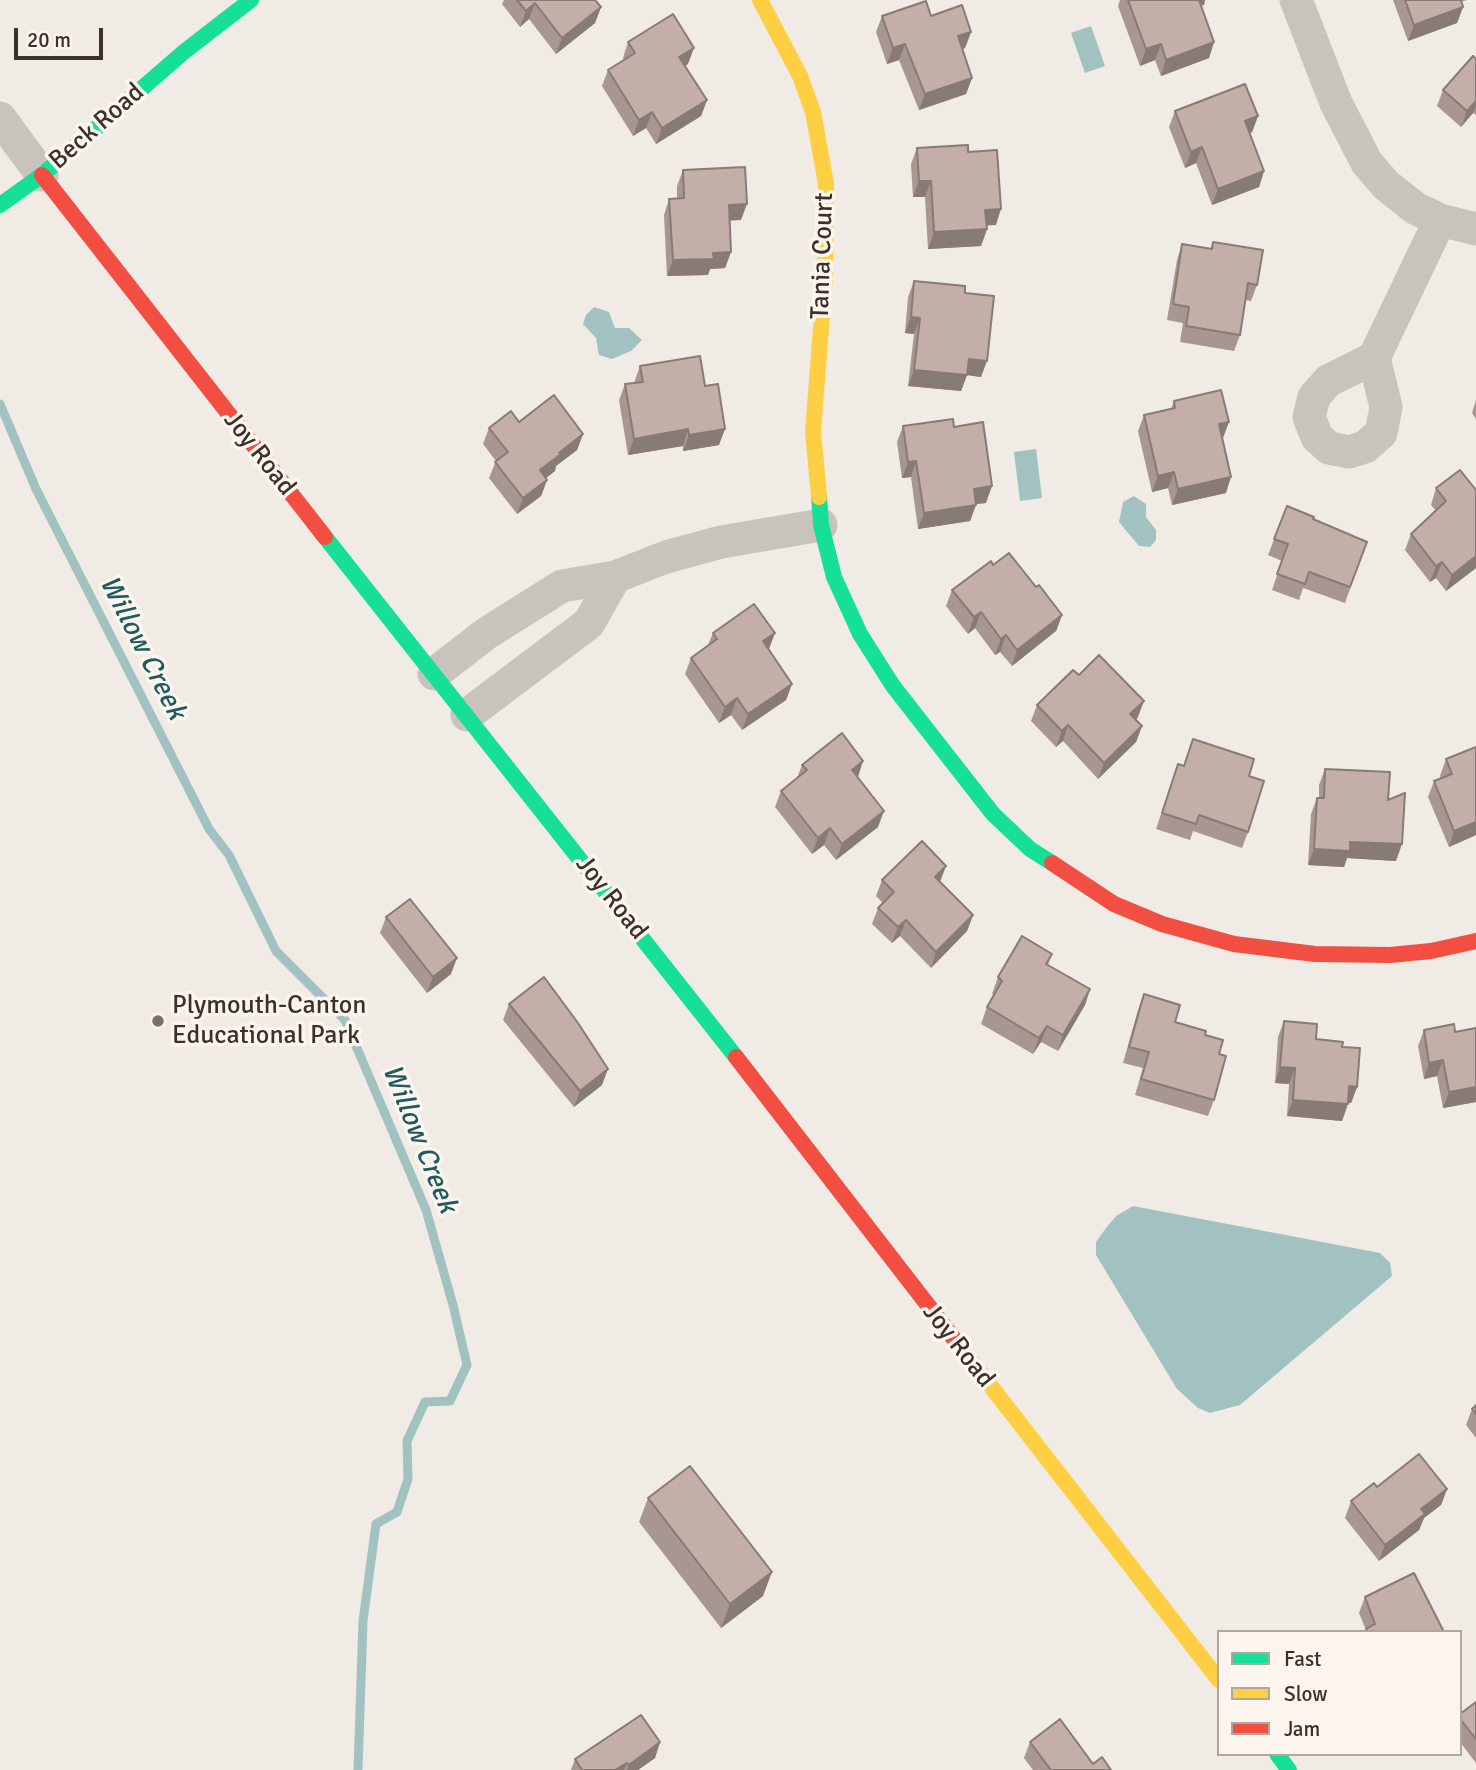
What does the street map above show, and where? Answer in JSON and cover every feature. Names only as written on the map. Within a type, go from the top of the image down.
[{"type":"street","name":"Beck Road","points":[[0,205],[42,175],[185,51],[251,0]]},
{"type":"street","name":"Tania Court","points":[[760,0],[800,76],[813,112],[826,184],[825,277],[813,431],[821,524],[834,577],[847,607],[893,686],[993,814],[1030,849],[1114,904],[1162,924],[1234,944],[1356,956],[1431,951],[1476,942]]},
{"type":"street","points":[[1296,0],[1336,103],[1367,163],[1386,185],[1415,208],[1440,220],[1476,229]]},
{"type":"street","name":"Joy Road","points":[[0,118],[92,243],[620,908],[1217,1677]]},
{"type":"street","points":[[1374,358],[1440,220]]},
{"type":"street","points":[[433,674],[494,629],[562,586],[615,577],[666,557],[721,542],[821,524]]},
{"type":"street","points":[[467,715],[589,623],[615,577]]},
{"type":"water","points":[[1091,26],[1105,66],[1085,73],[1071,33]]},
{"type":"water","points":[[594,307],[609,312],[615,328],[629,328],[642,340],[631,351],[612,359],[599,355],[596,338],[583,324],[586,315]]},
{"type":"water","points":[[1036,449],[1042,498],[1020,501],[1014,452]]},
{"type":"water","points":[[1134,496],[1146,504],[1146,517],[1156,530],[1156,540],[1150,547],[1139,546],[1119,522],[1123,502]]},
{"type":"water","points":[[1133,1206],[1380,1253],[1390,1263],[1392,1276],[1240,1405],[1210,1413],[1198,1408],[1177,1389],[1096,1255],[1096,1242],[1106,1228],[1116,1216]]},
{"type":"building","points":[[517,0],[595,0],[601,7],[562,38],[535,3],[526,11]]},
{"type":"building","points":[[1128,0],[1199,0],[1214,42],[1166,60],[1161,44],[1146,49]]},
{"type":"building","points":[[1405,0],[1461,0],[1463,7],[1414,25]]},
{"type":"building","points":[[926,1],[931,16],[962,5],[971,32],[958,36],[972,78],[925,94],[905,44],[893,48],[882,16]]},
{"type":"building","points":[[673,14],[694,48],[679,57],[707,100],[662,128],[652,112],[639,120],[608,70],[635,53],[628,42]]},
{"type":"building","points":[[1473,56],[1476,59],[1476,101],[1467,111],[1443,90]]},
{"type":"building","points":[[1245,84],[1258,116],[1245,121],[1264,171],[1218,189],[1202,147],[1191,152],[1175,111]]},
{"type":"building","points":[[968,145],[968,152],[997,150],[1001,209],[985,210],[987,229],[934,232],[931,181],[919,181],[917,148]]},
{"type":"building","points":[[745,167],[747,204],[729,205],[731,252],[713,253],[714,259],[673,260],[669,199],[684,198],[683,170]]},
{"type":"building","points":[[1213,242],[1263,250],[1257,285],[1248,283],[1240,335],[1186,326],[1189,307],[1173,304],[1182,244],[1212,249]]},
{"type":"building","points":[[914,281],[965,286],[965,293],[994,296],[987,361],[969,359],[967,375],[914,370],[920,318],[911,317]]},
{"type":"building","points":[[700,356],[705,386],[718,384],[725,429],[689,435],[688,429],[634,439],[625,384],[643,382],[640,366]]},
{"type":"building","points":[[1221,390],[1229,422],[1219,424],[1231,477],[1178,489],[1174,472],[1158,476],[1144,415],[1175,408],[1174,401]]},
{"type":"building","points":[[554,395],[583,434],[540,470],[547,480],[523,498],[495,462],[508,452],[489,428],[511,411],[519,422]]},
{"type":"building","points":[[953,419],[954,427],[983,422],[992,486],[974,489],[976,505],[924,513],[916,461],[908,462],[903,426]]},
{"type":"building","points":[[1460,470],[1476,490],[1476,556],[1452,575],[1442,562],[1436,566],[1411,534],[1446,501],[1436,488]]},
{"type":"building","points":[[1287,506],[1367,542],[1350,587],[1309,572],[1305,584],[1277,574],[1288,544],[1274,539]]},
{"type":"building","points":[[1009,553],[1062,615],[1017,650],[1006,635],[1001,639],[981,612],[974,617],[952,590],[991,561],[993,565]]},
{"type":"building","points":[[754,604],[775,633],[763,641],[792,684],[748,714],[737,698],[725,707],[691,658],[717,639],[713,633]]},
{"type":"building","points":[[1099,655],[1144,701],[1130,714],[1142,726],[1104,763],[1068,725],[1062,731],[1037,705],[1073,670],[1079,675]]},
{"type":"building","points":[[842,733],[863,761],[852,770],[884,811],[842,844],[830,828],[818,838],[781,791],[807,770],[802,765]]},
{"type":"building","points":[[1193,739],[1254,759],[1249,776],[1264,781],[1248,832],[1199,815],[1196,824],[1162,813],[1178,764],[1184,766]]},
{"type":"building","points":[[1476,747],[1476,822],[1454,831],[1434,781],[1452,774],[1446,759]]},
{"type":"building","points":[[1325,769],[1390,772],[1388,800],[1405,793],[1402,844],[1350,842],[1350,851],[1314,849],[1317,798],[1324,798]]},
{"type":"building","points":[[922,841],[946,866],[935,877],[973,915],[936,952],[906,920],[898,927],[878,908],[894,892],[882,880]]},
{"type":"building","points":[[410,899],[457,958],[433,977],[386,917]]},
{"type":"building","points":[[1022,936],[1052,954],[1046,964],[1090,989],[1063,1035],[1047,1026],[1039,1038],[987,1007],[1002,981],[998,977]]},
{"type":"building","points":[[544,977],[608,1069],[580,1091],[509,1004]]},
{"type":"building","points":[[1144,994],[1180,1005],[1175,1022],[1206,1031],[1205,1035],[1223,1040],[1219,1054],[1226,1056],[1214,1100],[1141,1079],[1149,1052],[1129,1047]]},
{"type":"building","points":[[1284,1021],[1317,1024],[1316,1039],[1343,1042],[1342,1047],[1360,1048],[1357,1087],[1349,1086],[1348,1104],[1293,1100],[1295,1068],[1280,1067]]},
{"type":"building","points":[[1454,1024],[1455,1032],[1476,1028],[1476,1087],[1449,1092],[1443,1060],[1429,1063],[1424,1030]]},
{"type":"building","points":[[1419,1454],[1447,1489],[1421,1509],[1425,1514],[1385,1545],[1351,1501],[1374,1483],[1377,1487]]},
{"type":"building","points":[[690,1466],[772,1572],[730,1604],[648,1498]]},
{"type":"building","points":[[1414,1573],[1443,1630],[1367,1630],[1375,1624],[1365,1597]]},
{"type":"building","points":[[1476,1702],[1476,1739],[1462,1722],[1462,1712]]},
{"type":"building","points":[[641,1715],[660,1742],[629,1765],[627,1763],[615,1770],[582,1770],[575,1759]]},
{"type":"building","points":[[1060,1719],[1093,1764],[1102,1757],[1111,1770],[1051,1770],[1030,1742]]},
{"type":"waterway","name":"Willow Creek","points":[[0,404],[36,489],[209,829],[229,855],[276,951],[345,1020],[426,1210],[453,1305],[467,1365],[450,1401],[425,1402],[407,1441],[408,1479],[397,1512],[376,1524],[363,1621],[358,1770]]},
{"type":"traffic: fast","points":[[0,205],[42,175],[185,51],[251,0]]},
{"type":"traffic: fast","points":[[819,497],[821,525],[834,577],[860,634],[893,686],[993,814],[1030,849],[1052,863]]},
{"type":"traffic: fast","points":[[325,537],[736,1057]]},
{"type":"traffic: fast","points":[[1278,1756],[1289,1770]]},
{"type":"traffic: slow","points":[[760,0],[800,76],[813,112],[826,184],[825,277],[813,431],[819,497]]},
{"type":"traffic: slow","points":[[958,1344],[1217,1677]]},
{"type":"traffic: jam","points":[[42,175],[325,537]]},
{"type":"traffic: jam","points":[[1052,863],[1114,904],[1162,924],[1234,944],[1315,954],[1390,955],[1431,951],[1476,941]]},
{"type":"traffic: jam","points":[[736,1057],[958,1344]]},
{"type":"place","name":"Plymouth-Canton Educational Park","points":[[158,1021]]}]
